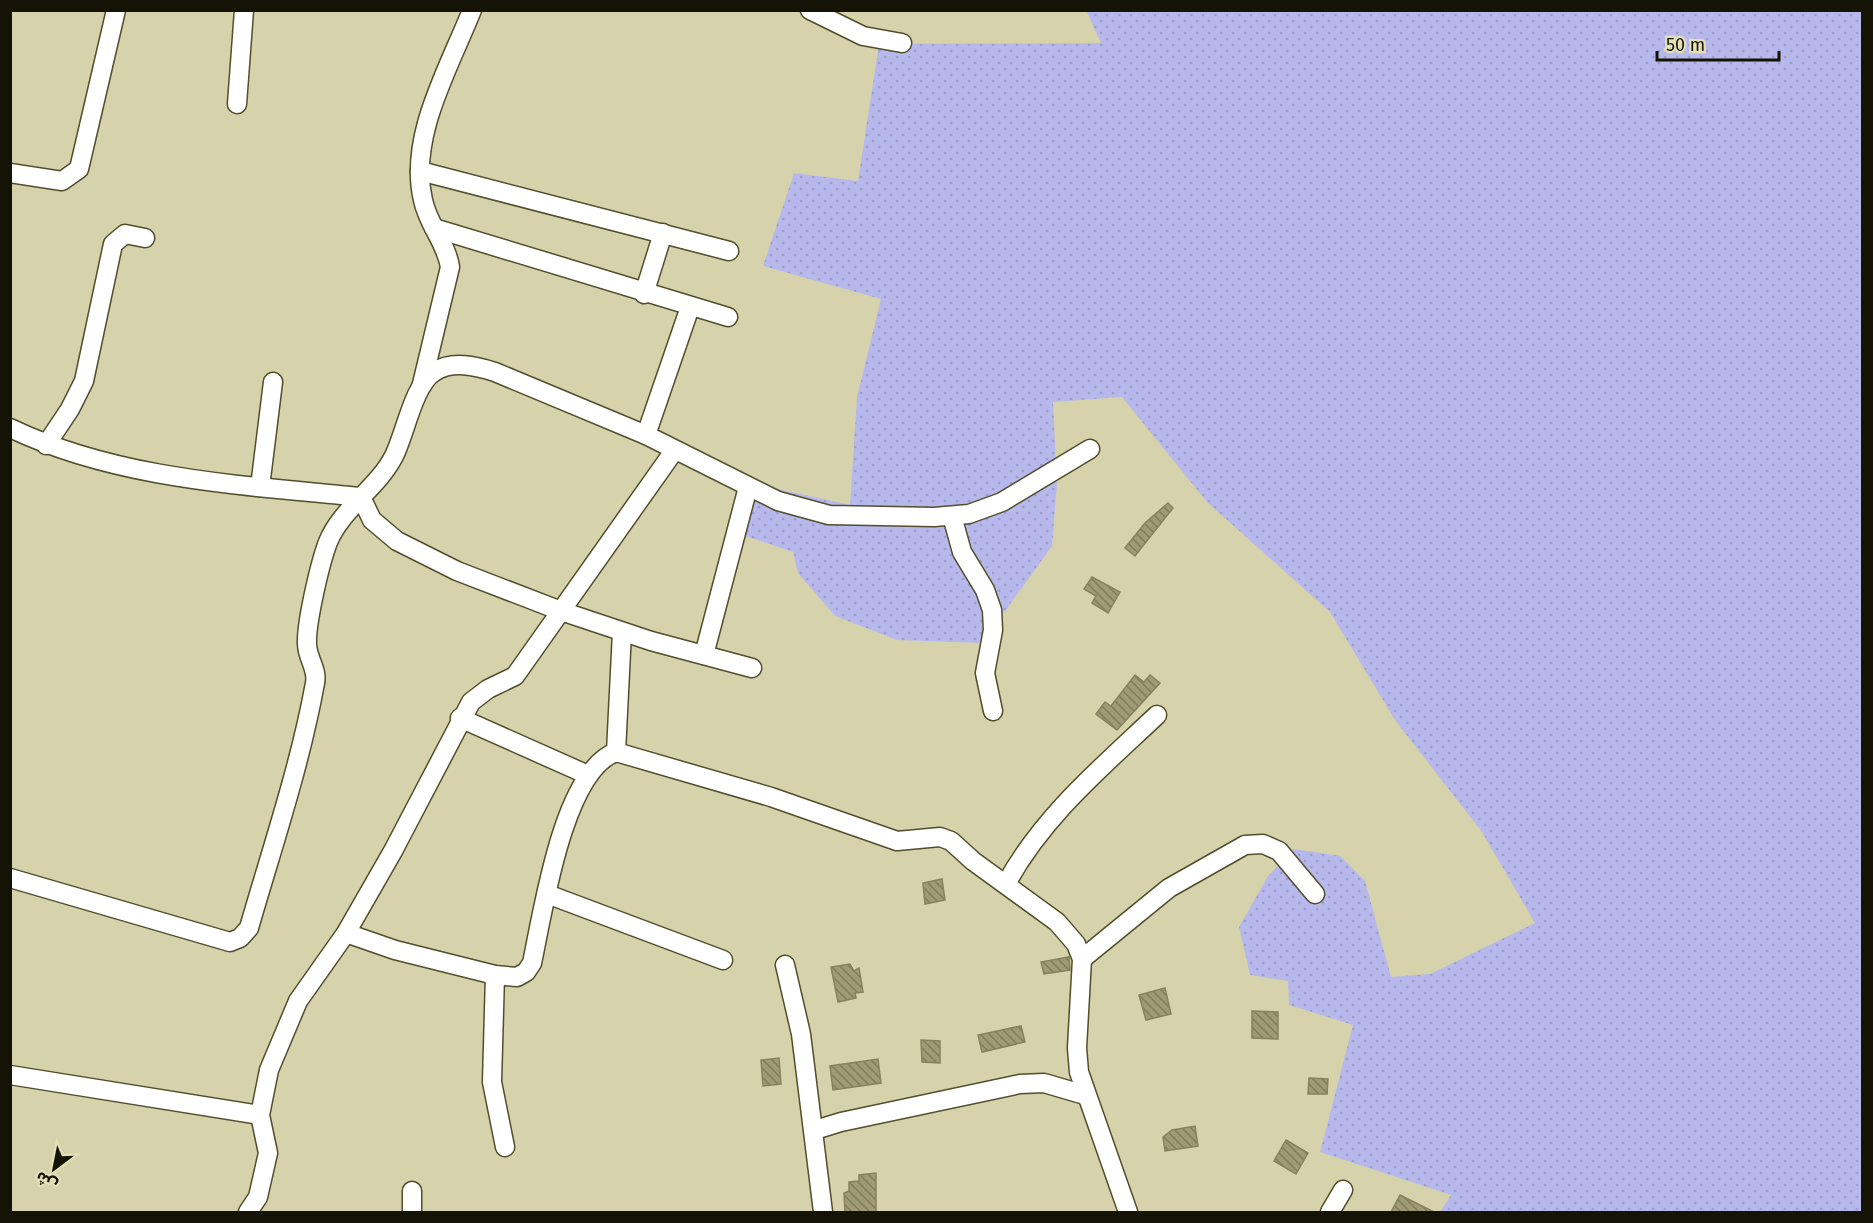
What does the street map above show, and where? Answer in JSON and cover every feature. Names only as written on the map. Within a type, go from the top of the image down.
[{"type":"street","points":[[10,173],[62,181],[79,169],[116,10]]},
{"type":"street","points":[[237,104],[244,10]]},
{"type":"street","points":[[10,878],[230,942],[240,938],[249,928],[291,784],[316,680],[307,644],[321,567],[329,541],[361,496],[386,471],[422,384],[450,267],[448,253],[423,201],[420,171],[423,133],[472,10]]},
{"type":"street","points":[[810,10],[863,36],[902,43]]},
{"type":"street","points":[[420,171],[729,250]]},
{"type":"street","points":[[434,228],[644,294],[728,317]]},
{"type":"street","points":[[644,294],[663,233]]},
{"type":"street","points":[[46,445],[70,409],[84,381],[112,244],[125,234],[145,238]]},
{"type":"street","points":[[646,435],[690,307]]},
{"type":"street","points":[[422,384],[433,372],[447,366],[479,367],[646,435],[748,488],[794,507],[828,515],[952,516],[969,514],[1002,502],[1090,449]]},
{"type":"street","points":[[260,487],[273,382]]},
{"type":"street","points":[[10,428],[46,445],[109,464],[260,487],[361,496]]},
{"type":"street","points":[[248,1212],[258,1197],[268,1153],[260,1115],[269,1070],[298,1001],[346,933],[393,851],[460,718],[478,696],[515,676],[674,451]]},
{"type":"street","points":[[704,655],[748,488]]},
{"type":"street","points":[[361,496],[372,520],[397,541],[457,571],[622,632],[752,668]]},
{"type":"street","points":[[952,516],[962,552],[985,590],[992,610],[993,630],[985,673],[993,711]]},
{"type":"street","points":[[616,752],[622,632]]},
{"type":"street","points":[[1006,884],[1033,839],[1049,819],[1157,715]]},
{"type":"street","points":[[460,718],[588,775]]},
{"type":"street","points":[[346,933],[395,950],[495,975],[517,977],[526,972],[532,963],[546,894],[566,822],[596,763],[616,752],[771,797],[897,841],[940,837],[951,840],[1057,922],[1076,944],[1082,959],[1077,1048],[1085,1095],[1128,1212]]},
{"type":"street","points":[[1082,959],[1169,888],[1245,845],[1263,844],[1279,851],[1315,894]]},
{"type":"street","points":[[546,894],[723,960]]},
{"type":"street","points":[[785,965],[801,1034],[815,1130],[823,1212]]},
{"type":"street","points":[[495,975],[492,1082],[505,1147]]},
{"type":"street","points":[[10,1075],[260,1115]]},
{"type":"street","points":[[815,1130],[841,1122],[1020,1084],[1044,1083],[1085,1095]]},
{"type":"street","points":[[1330,1212],[1343,1190]]},
{"type":"street","points":[[412,1191],[412,1212]]},
{"type":"shaded area","points":[[1086,10],[1862,11],[1862,1212],[1440,1212],[1451,1195],[1320,1152],[1353,1025],[1289,1005],[1288,981],[1250,975],[1239,927],[1268,876],[1294,849],[1340,856],[1365,881],[1391,977],[1430,974],[1535,923],[1482,832],[1395,720],[1330,612],[1207,502],[1122,397],[1053,402],[1057,483],[1052,546],[982,643],[897,640],[835,616],[798,573],[793,552],[743,535],[760,485],[850,505],[857,397],[881,299],[763,266],[794,173],[858,181],[879,44],[1101,43]]},
{"type":"building","points":[[1168,503],[1173,508],[1135,556],[1125,548],[1145,523]]},
{"type":"building","points":[[1092,577],[1120,592],[1108,613],[1092,603],[1096,596],[1084,589]]},
{"type":"building","points":[[1135,675],[1144,682],[1150,675],[1160,683],[1117,730],[1096,714],[1105,702],[1111,706]]},
{"type":"building","points":[[942,879],[945,900],[925,904],[923,883]]},
{"type":"building","points":[[1069,957],[1070,970],[1044,974],[1041,962]]},
{"type":"building","points":[[850,964],[854,971],[859,968],[863,992],[855,993],[856,998],[838,1002],[831,967]]},
{"type":"building","points":[[1165,988],[1171,1014],[1146,1020],[1139,995]]},
{"type":"building","points":[[1252,1011],[1278,1012],[1278,1039],[1252,1038]]},
{"type":"building","points":[[1021,1026],[1025,1042],[982,1052],[978,1035]]},
{"type":"building","points":[[921,1040],[940,1041],[940,1063],[922,1062]]},
{"type":"building","points":[[779,1058],[781,1084],[763,1086],[761,1060]]},
{"type":"building","points":[[878,1059],[881,1083],[833,1090],[830,1066]]},
{"type":"building","points":[[1309,1078],[1328,1079],[1327,1094],[1308,1094]]},
{"type":"building","points":[[1195,1126],[1198,1146],[1165,1151],[1163,1137],[1172,1130]]},
{"type":"building","points":[[1286,1140],[1308,1153],[1296,1174],[1274,1161]]},
{"type":"building","points":[[876,1173],[876,1212],[845,1212],[844,1193],[849,1191],[849,1182],[859,1181],[859,1175]]},
{"type":"building","points":[[1400,1195],[1434,1212],[1391,1212]]}]
